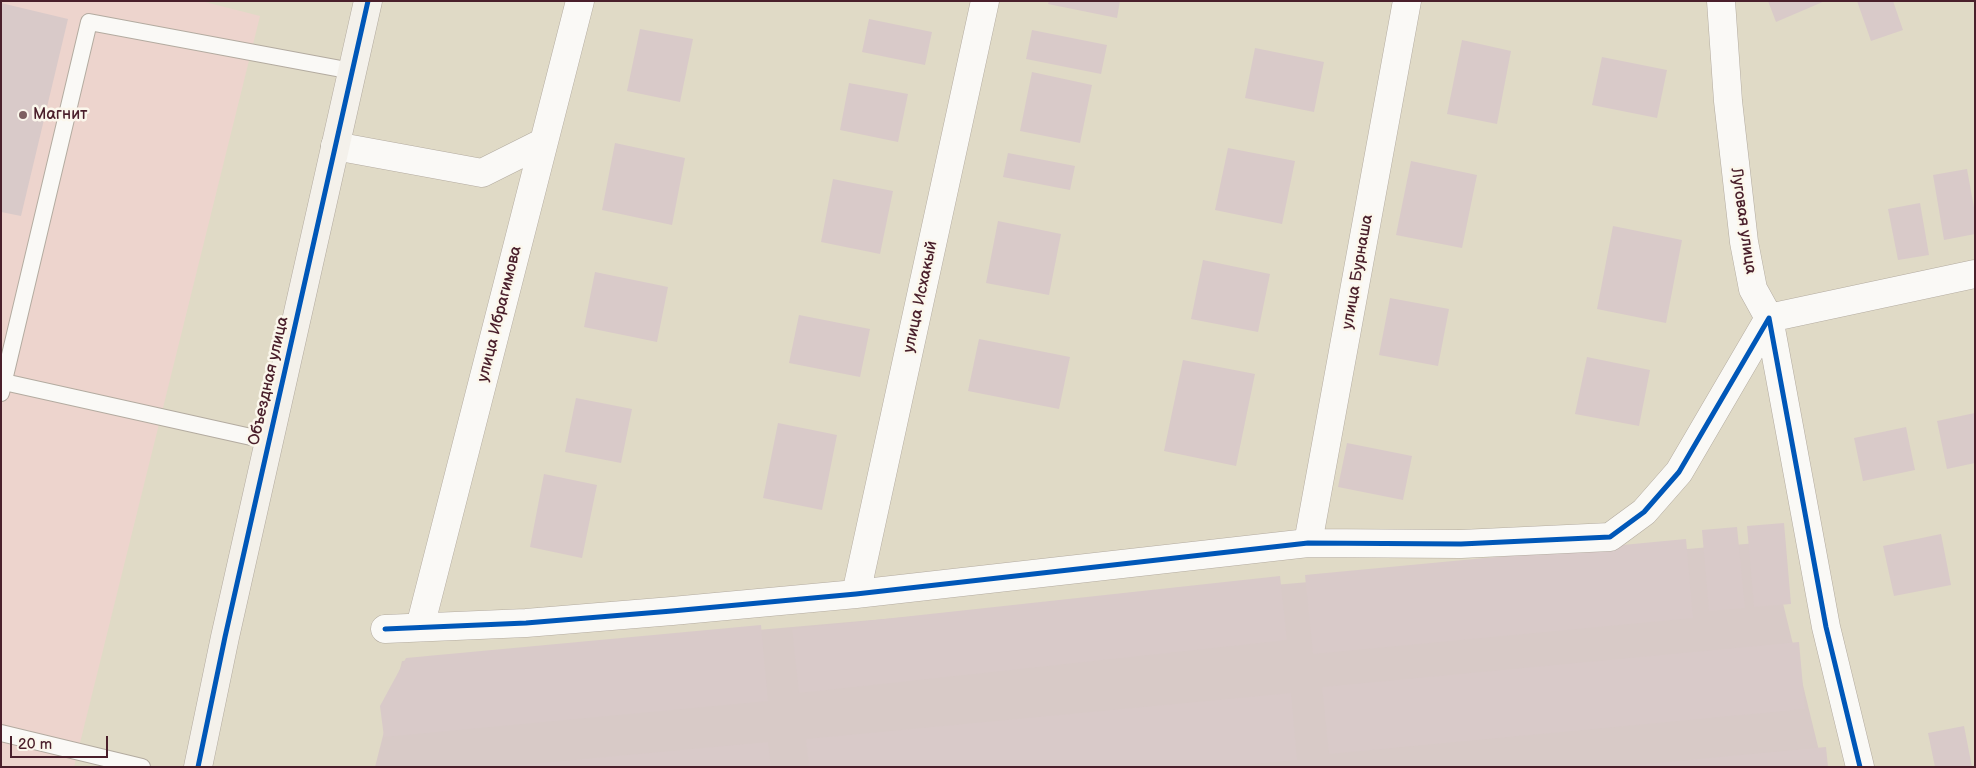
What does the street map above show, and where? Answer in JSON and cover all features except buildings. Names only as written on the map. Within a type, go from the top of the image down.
[{"type":"street","name":"Объездная улица","points":[[198,767],[225,637],[368,1]]},
{"type":"street","name":"улица Ибрагимова","points":[[420,627],[580,1]]},
{"type":"street","name":"улица Исхакый","points":[[856,594],[985,1]]},
{"type":"street","name":"улица Бурнаша","points":[[1308,542],[1407,1]]},
{"type":"street","name":"Луговая улица","points":[[1721,1],[1728,101],[1744,242],[1753,289],[1769,318],[1826,627],[1860,767]]},
{"type":"street","points":[[335,146],[482,173],[544,142]]},
{"type":"street","points":[[385,629],[555,621],[856,594],[1308,542],[1461,544],[1610,537],[1644,512],[1679,472],[1769,318],[1975,274]]},
{"type":"lane","points":[[269,441],[3,387],[89,22],[352,71]]},
{"type":"lane","points":[[1,733],[142,767]]},
{"type":"shaded area","points":[[1,1],[201,1],[260,16],[74,767],[1,767]]},
{"type":"shaded area","points":[[1768,542],[1823,767],[375,767],[402,661]]},
{"type":"cycle path","points":[[198,767],[225,637],[368,1]]},
{"type":"cycle path","points":[[385,629],[526,623],[856,594],[1308,543],[1461,544],[1610,537],[1644,512],[1679,472],[1769,318],[1826,627],[1860,767]]},
{"type":"place","name":"Магнит","points":[[23,115]]}]
